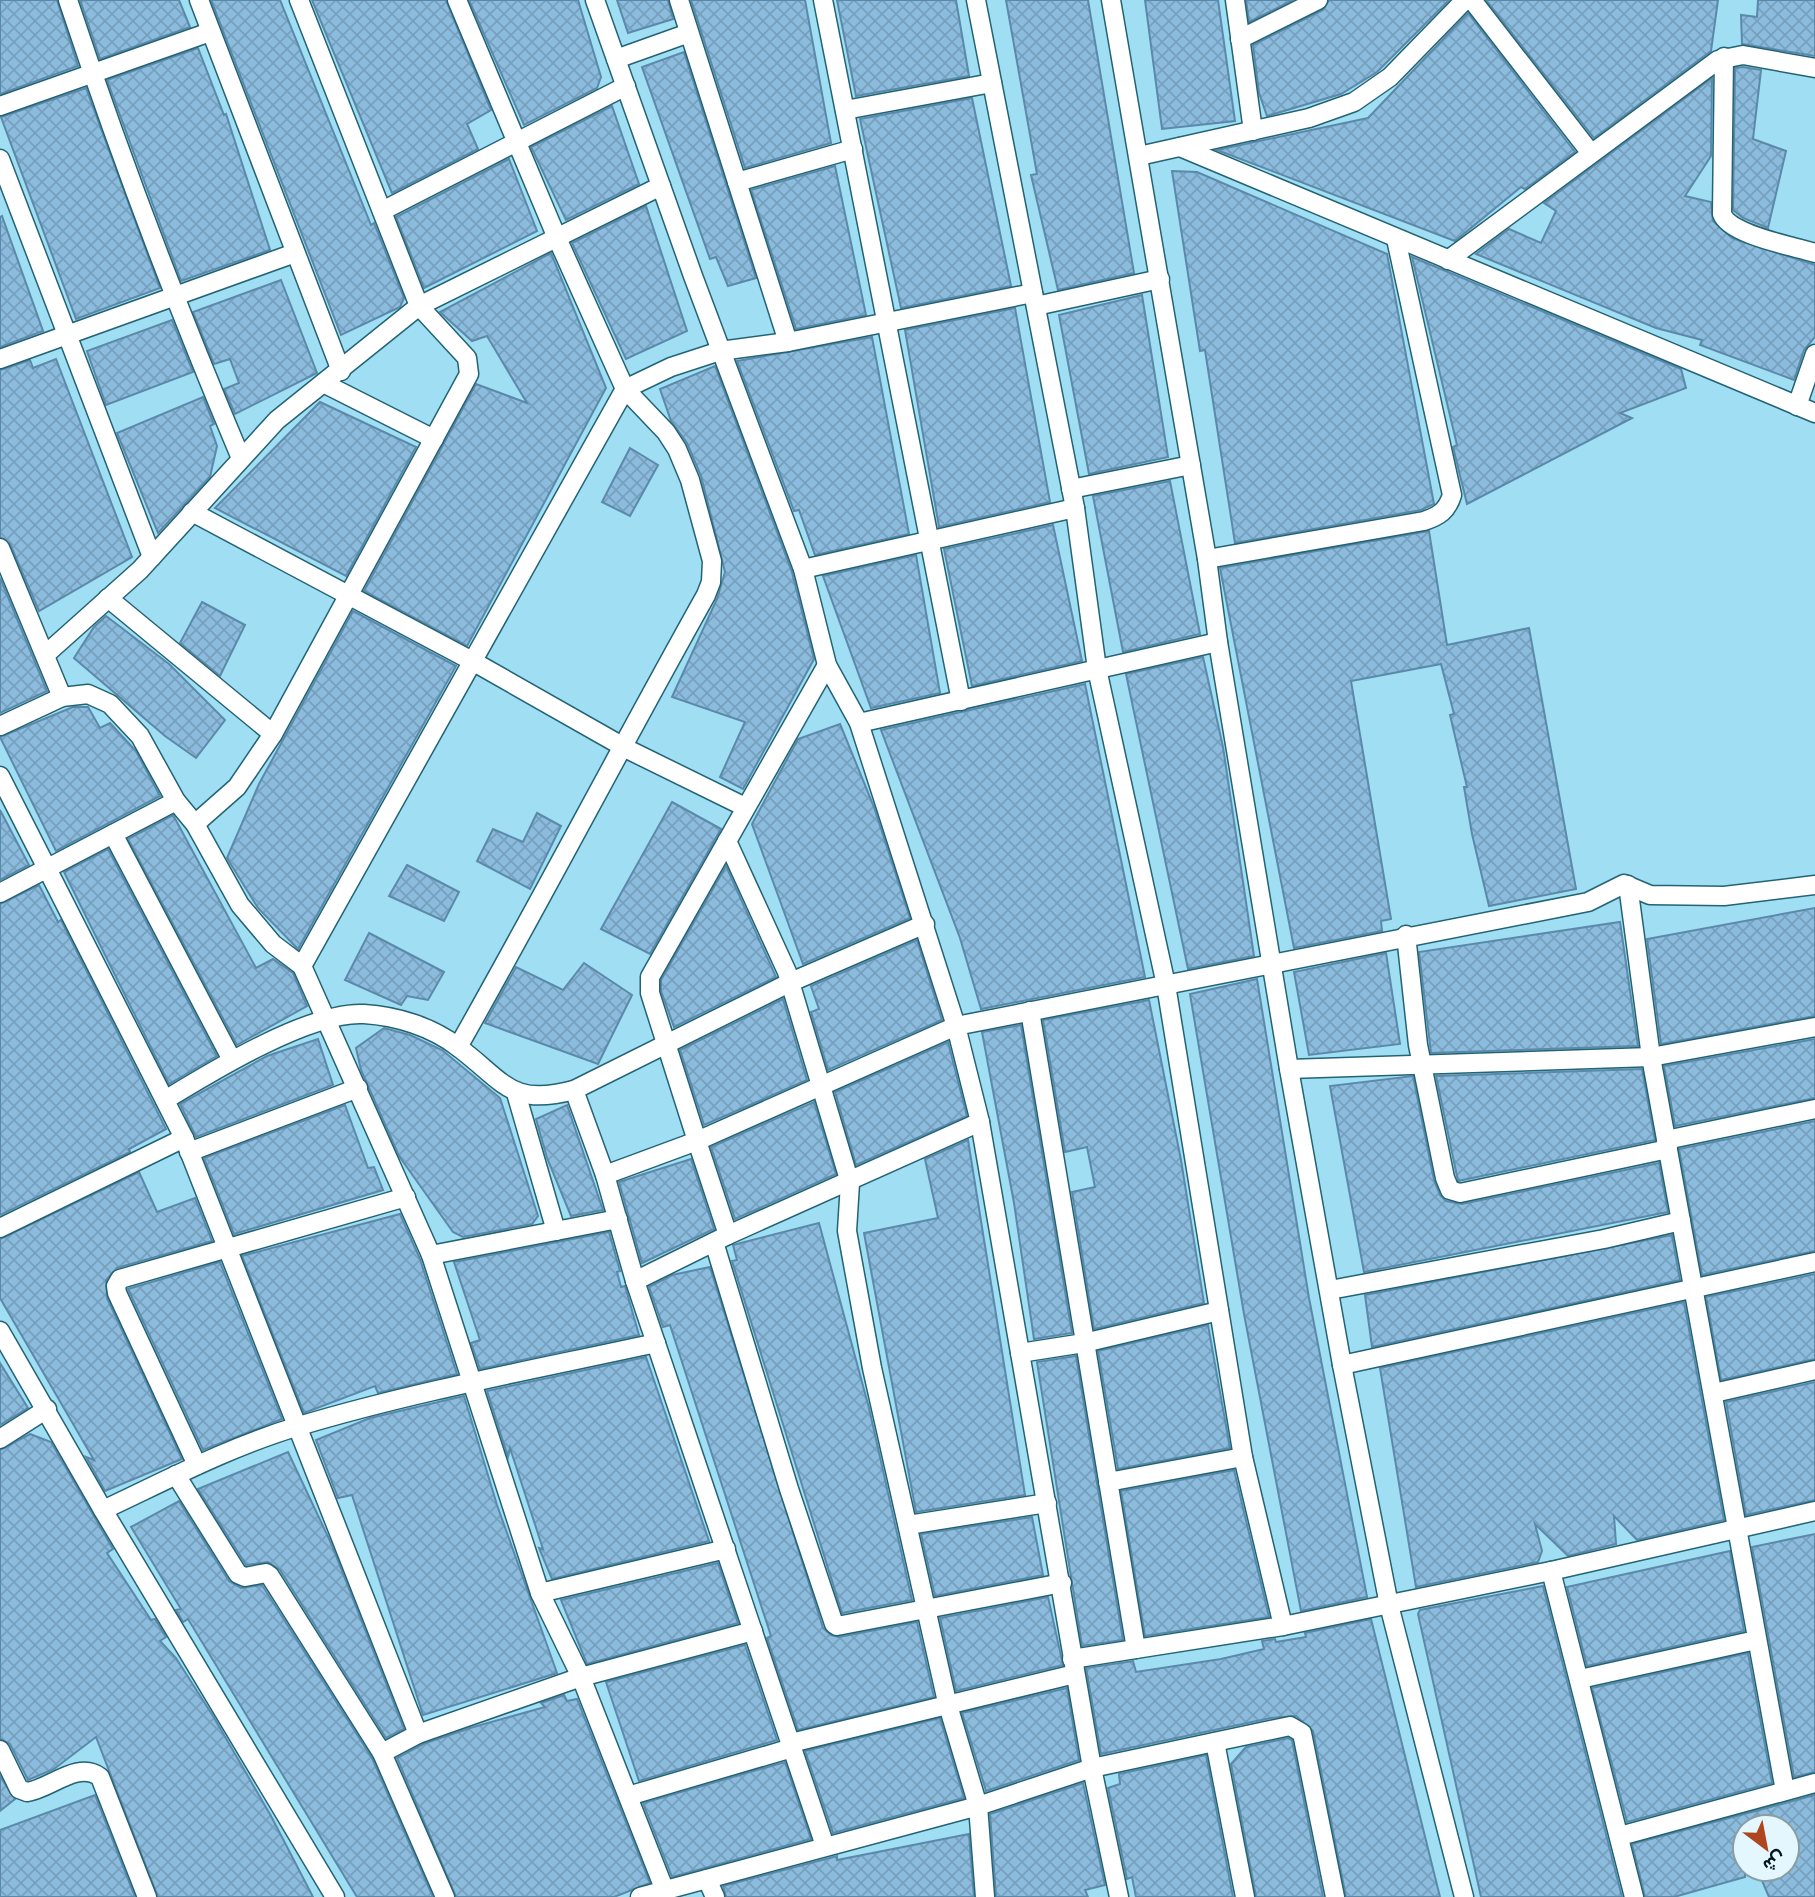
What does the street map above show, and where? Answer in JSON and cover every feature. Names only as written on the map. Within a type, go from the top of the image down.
[{"type":"street","points":[[68,0],[177,297],[240,456]]},
{"type":"street","points":[[199,0],[341,370]]},
{"type":"street","points":[[195,824],[237,787],[274,734],[469,374],[469,363],[461,350],[419,306],[299,0]]},
{"type":"street","points":[[457,0],[557,238],[625,389],[677,449],[707,536],[712,573],[706,595],[621,745],[546,891],[458,1047]]},
{"type":"street","points":[[595,0],[720,351],[803,569],[827,665],[859,723],[956,1026],[980,1122],[1092,1768],[1119,1897]]},
{"type":"street","points":[[679,0],[788,342]]},
{"type":"street","points":[[823,0],[961,701]]},
{"type":"street","points":[[976,0],[1075,508],[1097,669],[1166,985],[1243,1457],[1283,1626]]},
{"type":"street","points":[[1111,0],[1207,559],[1218,642],[1289,1069],[1342,1365],[1389,1605],[1464,1897]]},
{"type":"street","points":[[1235,0],[1253,131]]},
{"type":"street","points":[[1240,38],[1318,0]]},
{"type":"street","points":[[1139,156],[1308,118],[1354,102],[1390,76],[1465,0]]},
{"type":"street","points":[[1472,0],[1590,152]]},
{"type":"street","points":[[0,106],[210,32]]},
{"type":"street","points":[[616,59],[689,33]]},
{"type":"street","points":[[1447,260],[1590,152],[1724,57],[1743,55],[1815,68]]},
{"type":"street","points":[[1724,57],[1724,220],[1736,229],[1815,253]]},
{"type":"street","points":[[845,110],[992,83]]},
{"type":"street","points":[[382,211],[626,86]]},
{"type":"street","points":[[1180,148],[1815,413]]},
{"type":"street","points":[[737,182],[853,149]]},
{"type":"street","points":[[0,159],[152,557]]},
{"type":"street","points":[[46,655],[152,557],[240,456],[276,420],[325,384],[419,306],[662,186]]},
{"type":"street","points":[[1207,559],[1424,521],[1439,516],[1449,506],[1452,495],[1396,239]]},
{"type":"street","points":[[0,359],[295,253]]},
{"type":"street","points":[[302,966],[625,389],[671,367],[720,351],[1160,279]]},
{"type":"street","points":[[1797,405],[1815,354]]},
{"type":"street","points":[[325,384],[434,439]]},
{"type":"street","points":[[1071,489],[1191,465]]},
{"type":"street","points":[[803,569],[1075,508]]},
{"type":"street","points":[[192,512],[474,662],[621,745],[746,807]]},
{"type":"street","points":[[0,548],[62,697]]},
{"type":"street","points":[[108,598],[274,734]]},
{"type":"street","points":[[859,723],[1218,642]]},
{"type":"street","points":[[827,665],[650,977],[650,993],[697,1142],[721,1238],[831,1618],[837,1626],[1062,1583]]},
{"type":"street","points":[[0,726],[62,697],[89,694],[110,704],[141,736],[176,801],[195,824],[240,905],[273,944],[302,966],[431,1255],[540,1593],[581,1677],[665,1891]]},
{"type":"street","points":[[0,776],[187,1145],[418,1734]]},
{"type":"street","points":[[0,893],[176,801]]},
{"type":"street","points":[[113,834],[232,1060]]},
{"type":"street","points":[[726,841],[791,982],[850,1183],[847,1231],[872,1368],[929,1610],[948,1704],[978,1806],[985,1897]]},
{"type":"street","points":[[605,1175],[697,1142],[956,1026],[1406,935],[1588,902],[1628,885],[1650,895],[1724,896],[1815,885]]},
{"type":"street","points":[[1628,885],[1651,1057],[1785,1791]]},
{"type":"street","points":[[164,1100],[232,1060],[326,1018],[362,1014],[399,1020],[433,1031],[458,1047],[516,1093],[537,1097],[574,1090],[791,982],[925,924]]},
{"type":"street","points":[[1406,935],[1422,1063],[1445,1178],[1452,1192],[1815,1109]]},
{"type":"street","points":[[1030,1012],[1136,1649]]},
{"type":"street","points":[[1289,1069],[1651,1057],[1815,1027]]},
{"type":"street","points":[[0,1228],[187,1145],[358,1088]]},
{"type":"street","points":[[574,1090],[605,1175],[635,1281],[825,1846]]},
{"type":"street","points":[[516,1093],[556,1231]]},
{"type":"street","points":[[635,1281],[721,1238],[850,1183],[980,1122]]},
{"type":"street","points":[[197,1465],[116,1286],[124,1276],[228,1250],[406,1197]]},
{"type":"street","points":[[431,1255],[618,1219]]},
{"type":"street","points":[[1330,1290],[1592,1242],[1681,1221]]},
{"type":"street","points":[[1342,1365],[1815,1262]]},
{"type":"street","points":[[1020,1353],[1084,1343],[1219,1311]]},
{"type":"street","points":[[0,1331],[103,1510],[335,1897]]},
{"type":"street","points":[[103,1510],[197,1465],[297,1426],[473,1382],[656,1343]]},
{"type":"street","points":[[1714,1393],[1815,1370]]},
{"type":"street","points":[[0,1439],[47,1409]]},
{"type":"street","points":[[1108,1482],[1243,1457]]},
{"type":"street","points":[[176,1475],[238,1574],[245,1577],[266,1573],[270,1576],[382,1753],[445,1897]]},
{"type":"street","points":[[908,1525],[1046,1503]]},
{"type":"street","points":[[628,1796],[792,1745],[948,1704],[1136,1649],[1283,1626],[1389,1605],[1815,1511]]},
{"type":"street","points":[[540,1593],[726,1549]]},
{"type":"street","points":[[1551,1571],[1620,1836],[1633,1897]]},
{"type":"street","points":[[382,1753],[418,1734],[581,1677],[753,1631]]},
{"type":"street","points":[[1580,1679],[1756,1640]]},
{"type":"street","points":[[640,1897],[978,1806],[1092,1768],[1290,1726],[1303,1732],[1335,1897]]},
{"type":"street","points":[[1215,1742],[1245,1897]]},
{"type":"street","points":[[0,1750],[19,1789],[27,1792],[78,1772],[93,1772],[100,1777],[147,1897]]},
{"type":"street","points":[[1620,1836],[1815,1783]]},
{"type":"street","points":[[708,1879],[715,1897]]},
{"type":"building","points":[[0,0],[57,0],[78,66],[0,94]]},
{"type":"building","points":[[80,0],[179,0],[190,27],[100,59]]},
{"type":"building","points":[[211,0],[280,0],[371,225],[374,223],[404,298],[400,307],[341,335]]},
{"type":"building","points":[[312,0],[446,0],[491,110],[467,124],[478,149],[392,193]]},
{"type":"building","points":[[469,0],[578,0],[601,77],[597,88],[524,125]]},
{"type":"building","points":[[617,0],[668,0],[673,19],[628,33]]},
{"type":"building","points":[[691,0],[805,0],[831,143],[745,168]]},
{"type":"building","points":[[837,0],[956,0],[969,76],[856,96]]},
{"type":"building","points":[[1006,0],[1088,0],[1134,273],[1058,290],[1031,175],[1037,174]]},
{"type":"building","points":[[1145,0],[1218,0],[1235,121],[1162,129]]},
{"type":"building","points":[[1246,0],[1293,0],[1249,22]]},
{"type":"building","points":[[1329,0],[1449,0],[1377,72],[1341,94],[1267,116],[1259,93],[1253,45],[1323,10]]},
{"type":"building","points":[[1486,0],[1718,0],[1711,51],[1594,138]]},
{"type":"building","points":[[1758,0],[1815,0],[1815,56],[1742,44],[1741,15],[1757,17]]},
{"type":"building","points":[[1468,13],[1575,152],[1525,189],[1521,187],[1455,241],[1217,150],[1368,118]]},
{"type":"building","points":[[198,48],[224,115],[226,114],[270,250],[181,281],[107,80]]},
{"type":"building","points":[[684,52],[756,278],[728,286],[716,257],[710,259],[642,67]]},
{"type":"building","points":[[1735,68],[1761,70],[1753,139],[1786,151],[1768,228],[1743,218],[1733,210]]},
{"type":"building","points":[[1712,78],[1711,156],[1685,196],[1711,202],[1713,221],[1732,238],[1815,265],[1815,337],[1804,350],[1794,380],[1700,345],[1702,340],[1656,328],[1476,254],[1509,229],[1541,243],[1556,211],[1544,203]]},
{"type":"building","points":[[86,88],[160,288],[76,319],[1,117]]},
{"type":"building","points":[[972,98],[1011,286],[901,308],[860,119]]},
{"type":"building","points":[[612,106],[639,184],[566,220],[531,147]]},
{"type":"building","points":[[509,159],[537,231],[424,288],[396,217]]},
{"type":"building","points":[[835,166],[866,315],[796,329],[751,190]]},
{"type":"building","points":[[1172,171],[1197,172],[1387,254],[1434,504],[1421,510],[1235,543],[1205,350],[1200,351]]},
{"type":"building","points":[[646,206],[687,331],[626,359],[572,243]]},
{"type":"building","points":[[2,216],[43,331],[0,347],[0,217]]},
{"type":"building","points":[[551,253],[606,388],[467,646],[364,591],[476,384],[527,403],[487,336],[472,341],[440,312]]},
{"type":"building","points":[[1412,257],[1681,369],[1686,388],[1620,413],[1632,418],[1467,504],[1453,447],[1457,445]]},
{"type":"building","points":[[281,280],[317,373],[235,414],[224,389],[239,383],[230,359],[214,364],[193,312]]},
{"type":"building","points":[[1142,295],[1168,457],[1089,474],[1059,315]]},
{"type":"building","points":[[1015,308],[1050,502],[939,527],[905,330]]},
{"type":"building","points":[[172,320],[193,372],[106,405],[87,351]]},
{"type":"building","points":[[872,337],[909,534],[815,555],[799,510],[794,511],[737,361]]},
{"type":"building","points":[[56,359],[132,557],[39,611],[10,544],[0,537],[0,370],[30,360],[33,368]]},
{"type":"building","points":[[715,366],[792,572],[814,659],[743,789],[720,777],[745,722],[672,697],[717,599],[725,572],[701,476],[687,443],[671,421],[660,389]]},
{"type":"building","points":[[203,397],[214,424],[210,426],[217,446],[210,477],[158,533],[117,433]]},
{"type":"building","points":[[320,402],[416,447],[346,576],[215,508]]},
{"type":"building","points":[[630,448],[658,465],[630,516],[602,502]]},
{"type":"building","points":[[1170,481],[1200,634],[1123,652],[1093,496]]},
{"type":"building","points":[[1053,525],[1082,661],[972,686],[944,549]]},
{"type":"building","points":[[1429,531],[1447,645],[1529,628],[1576,889],[1489,906],[1472,834],[1464,787],[1467,787],[1450,715],[1454,714],[1441,664],[1351,681],[1391,919],[1381,921],[1382,931],[1294,948],[1220,568]]},
{"type":"building","points":[[916,555],[940,693],[871,708],[823,576]]},
{"type":"building","points":[[0,578],[47,691],[0,713]]},
{"type":"building","points":[[202,602],[245,625],[220,676],[180,643]]},
{"type":"building","points":[[353,611],[456,666],[298,949],[258,908],[227,858],[259,784]]},
{"type":"building","points":[[106,616],[169,664],[225,720],[196,758],[165,736],[74,658],[94,627]]},
{"type":"building","points":[[1203,657],[1223,747],[1254,956],[1188,969],[1126,674]]},
{"type":"building","points":[[1085,684],[1145,977],[981,1009],[960,938],[881,730]]},
{"type":"building","points":[[73,707],[88,707],[100,728],[110,723],[136,751],[160,796],[56,851],[0,737]]},
{"type":"building","points":[[840,724],[874,807],[910,918],[803,964],[752,824],[798,739]]},
{"type":"building","points":[[672,802],[721,829],[650,954],[601,929]]},
{"type":"building","points":[[0,810],[29,865],[0,880]]},
{"type":"building","points":[[537,813],[561,826],[530,889],[477,861],[493,829],[523,842]]},
{"type":"building","points":[[173,815],[256,968],[273,959],[293,973],[307,1006],[237,1045],[128,839]]},
{"type":"building","points":[[108,849],[217,1056],[169,1084],[64,872]]},
{"type":"building","points":[[407,865],[459,892],[444,921],[389,896]]},
{"type":"building","points":[[726,866],[776,977],[674,1027],[661,991],[661,980]]},
{"type":"building","points":[[39,885],[58,922],[61,920],[166,1129],[129,1149],[130,1152],[0,1215],[0,904]]},
{"type":"building","points":[[1815,908],[1815,1016],[1661,1044],[1647,939]]},
{"type":"building","points":[[1620,922],[1638,1046],[1431,1053],[1419,952]]},
{"type":"building","points":[[369,933],[444,972],[428,1000],[407,996],[401,1005],[345,980]]},
{"type":"building","points":[[917,940],[942,1020],[828,1070],[811,1012],[819,1009],[811,986]]},
{"type":"building","points":[[1386,953],[1400,1044],[1309,1055],[1294,972]]},
{"type":"building","points":[[584,963],[632,995],[598,1064],[485,1023],[516,967],[563,990]]},
{"type":"building","points":[[1257,979],[1309,1298],[1367,1597],[1301,1611],[1244,1314],[1190,994]]},
{"type":"building","points":[[783,999],[807,1080],[704,1125],[680,1050]]},
{"type":"building","points":[[1149,1000],[1181,1160],[1204,1303],[1094,1329],[1072,1192],[1095,1187],[1087,1147],[1065,1152],[1043,1020]]},
{"type":"building","points":[[1021,1025],[1072,1333],[1034,1339],[1014,1203],[982,1032]]},
{"type":"building","points":[[384,1028],[410,1035],[442,1050],[500,1098],[538,1216],[532,1224],[463,1237],[453,1232],[399,1156],[361,1070],[356,1048]]},
{"type":"building","points":[[318,1039],[333,1085],[196,1137],[180,1104],[267,1056]]},
{"type":"building","points":[[1815,1039],[1815,1098],[1675,1126],[1664,1066]]},
{"type":"building","points":[[948,1042],[967,1116],[856,1165],[835,1092]]},
{"type":"building","points":[[1642,1069],[1655,1140],[1458,1181],[1436,1076]]},
{"type":"building","points":[[1413,1076],[1434,1180],[1440,1195],[1446,1201],[1462,1204],[1659,1163],[1668,1212],[1364,1272],[1330,1086]]},
{"type":"building","points":[[814,1102],[836,1174],[735,1219],[711,1147]]},
{"type":"building","points":[[345,1105],[368,1168],[374,1167],[383,1190],[234,1234],[204,1158]]},
{"type":"building","points":[[567,1105],[603,1210],[571,1216],[547,1158],[536,1119]]},
{"type":"building","points":[[1815,1121],[1815,1251],[1702,1275],[1679,1149]]},
{"type":"building","points":[[968,1140],[1025,1495],[916,1512],[864,1233],[938,1218],[925,1159]]},
{"type":"building","points":[[691,1159],[714,1229],[642,1263],[619,1182]]},
{"type":"building","points":[[139,1172],[157,1212],[195,1198],[212,1241],[117,1268],[106,1280],[107,1298],[182,1459],[105,1491],[86,1457],[94,1460],[0,1298],[0,1239]]},
{"type":"building","points":[[400,1214],[420,1259],[457,1374],[378,1393],[375,1386],[304,1413],[242,1256]]},
{"type":"building","points":[[819,1223],[869,1408],[912,1600],[842,1613],[732,1261],[737,1260],[733,1245]]},
{"type":"building","points":[[609,1232],[620,1271],[617,1272],[621,1287],[625,1286],[639,1335],[480,1369],[471,1343],[480,1340],[454,1262]]},
{"type":"building","points":[[1672,1235],[1680,1280],[1372,1347],[1365,1295]]},
{"type":"building","points":[[220,1262],[282,1419],[203,1450],[128,1289]]},
{"type":"building","points":[[710,1267],[823,1628],[831,1635],[839,1637],[917,1622],[934,1697],[798,1730],[767,1638],[771,1636],[670,1325],[663,1327],[649,1287],[672,1275]]},
{"type":"building","points":[[1815,1274],[1815,1359],[1721,1380],[1706,1297]]},
{"type":"building","points":[[1684,1302],[1724,1520],[1637,1540],[1614,1516],[1616,1544],[1568,1556],[1535,1524],[1542,1551],[1538,1562],[1416,1587],[1380,1368]]},
{"type":"building","points":[[1208,1325],[1230,1448],[1118,1469],[1098,1351]]},
{"type":"building","points":[[1076,1356],[1123,1640],[1082,1646],[1037,1362]]},
{"type":"building","points":[[646,1357],[709,1541],[552,1579],[539,1548],[543,1549],[510,1448],[508,1457],[487,1391]]},
{"type":"building","points":[[0,1363],[28,1408],[0,1425]]},
{"type":"building","points":[[1815,1382],[1815,1500],[1746,1515],[1726,1402]]},
{"type":"building","points":[[464,1396],[497,1505],[557,1673],[423,1715],[352,1495],[338,1498],[316,1440],[370,1418]]},
{"type":"building","points":[[30,1434],[51,1442],[113,1549],[107,1553],[151,1620],[155,1619],[166,1637],[160,1641],[176,1658],[213,1716],[271,1816],[313,1897],[158,1897],[96,1737],[54,1769],[28,1780],[10,1744],[0,1739],[0,1450]]},
{"type":"building","points":[[288,1452],[331,1543],[404,1729],[386,1738],[280,1570],[268,1562],[246,1565],[198,1489]]},
{"type":"building","points":[[1234,1470],[1269,1617],[1145,1636],[1121,1491]]},
{"type":"building","points":[[179,1501],[229,1581],[241,1588],[262,1585],[372,1758],[433,1897],[357,1897],[188,1619],[183,1622],[176,1610],[181,1609],[131,1527]]},
{"type":"building","points":[[1032,1517],[1043,1575],[935,1596],[921,1534]]},
{"type":"building","points":[[1815,1534],[1815,1772],[1794,1777],[1752,1547]]},
{"type":"building","points":[[1730,1551],[1744,1631],[1587,1666],[1567,1587]]},
{"type":"building","points":[[718,1563],[738,1623],[587,1664],[561,1600]]},
{"type":"building","points":[[1543,1586],[1622,1897],[1481,1897],[1418,1614],[1420,1610]]},
{"type":"building","points":[[1048,1597],[1063,1665],[956,1691],[940,1618]]},
{"type":"building","points":[[1371,1619],[1440,1897],[1346,1897],[1313,1731],[1296,1716],[1271,1718],[1101,1754],[1086,1668],[1133,1661],[1136,1672],[1221,1659],[1264,1649],[1262,1641],[1275,1639],[1276,1642],[1306,1637],[1305,1633]]},
{"type":"building","points":[[745,1645],[777,1740],[639,1781],[606,1682]]},
{"type":"building","points":[[1748,1653],[1772,1783],[1627,1822],[1592,1688]]},
{"type":"building","points":[[1067,1688],[1079,1760],[986,1791],[962,1713]]},
{"type":"building","points":[[564,1695],[567,1701],[577,1699],[650,1883],[614,1897],[456,1897],[397,1758],[423,1744],[545,1707],[541,1703]]},
{"type":"building","points":[[940,1718],[964,1798],[833,1833],[805,1751]]},
{"type":"building","points":[[1288,1738],[1292,1740],[1323,1897],[1256,1897],[1231,1764],[1246,1747]]},
{"type":"building","points":[[1206,1755],[1233,1897],[1136,1897],[1132,1877],[1127,1879],[1108,1788],[1120,1784],[1119,1774]]},
{"type":"building","points":[[785,1762],[811,1839],[672,1877],[643,1803]]},
{"type":"building","points":[[0,1776],[15,1799],[0,1811]]},
{"type":"building","points":[[1083,1783],[1105,1885],[1085,1890],[1088,1897],[996,1897],[990,1814]]},
{"type":"building","points":[[95,1795],[135,1897],[0,1897],[0,1830]]},
{"type":"building","points":[[1815,1795],[1815,1897],[1769,1897],[1763,1883],[1801,1883],[1801,1813],[1748,1813]]},
{"type":"building","points":[[1731,1817],[1731,1881],[1674,1897],[1645,1897],[1632,1844]]},
{"type":"building","points":[[969,1834],[974,1897],[726,1897],[723,1886],[837,1856],[837,1860]]}]
